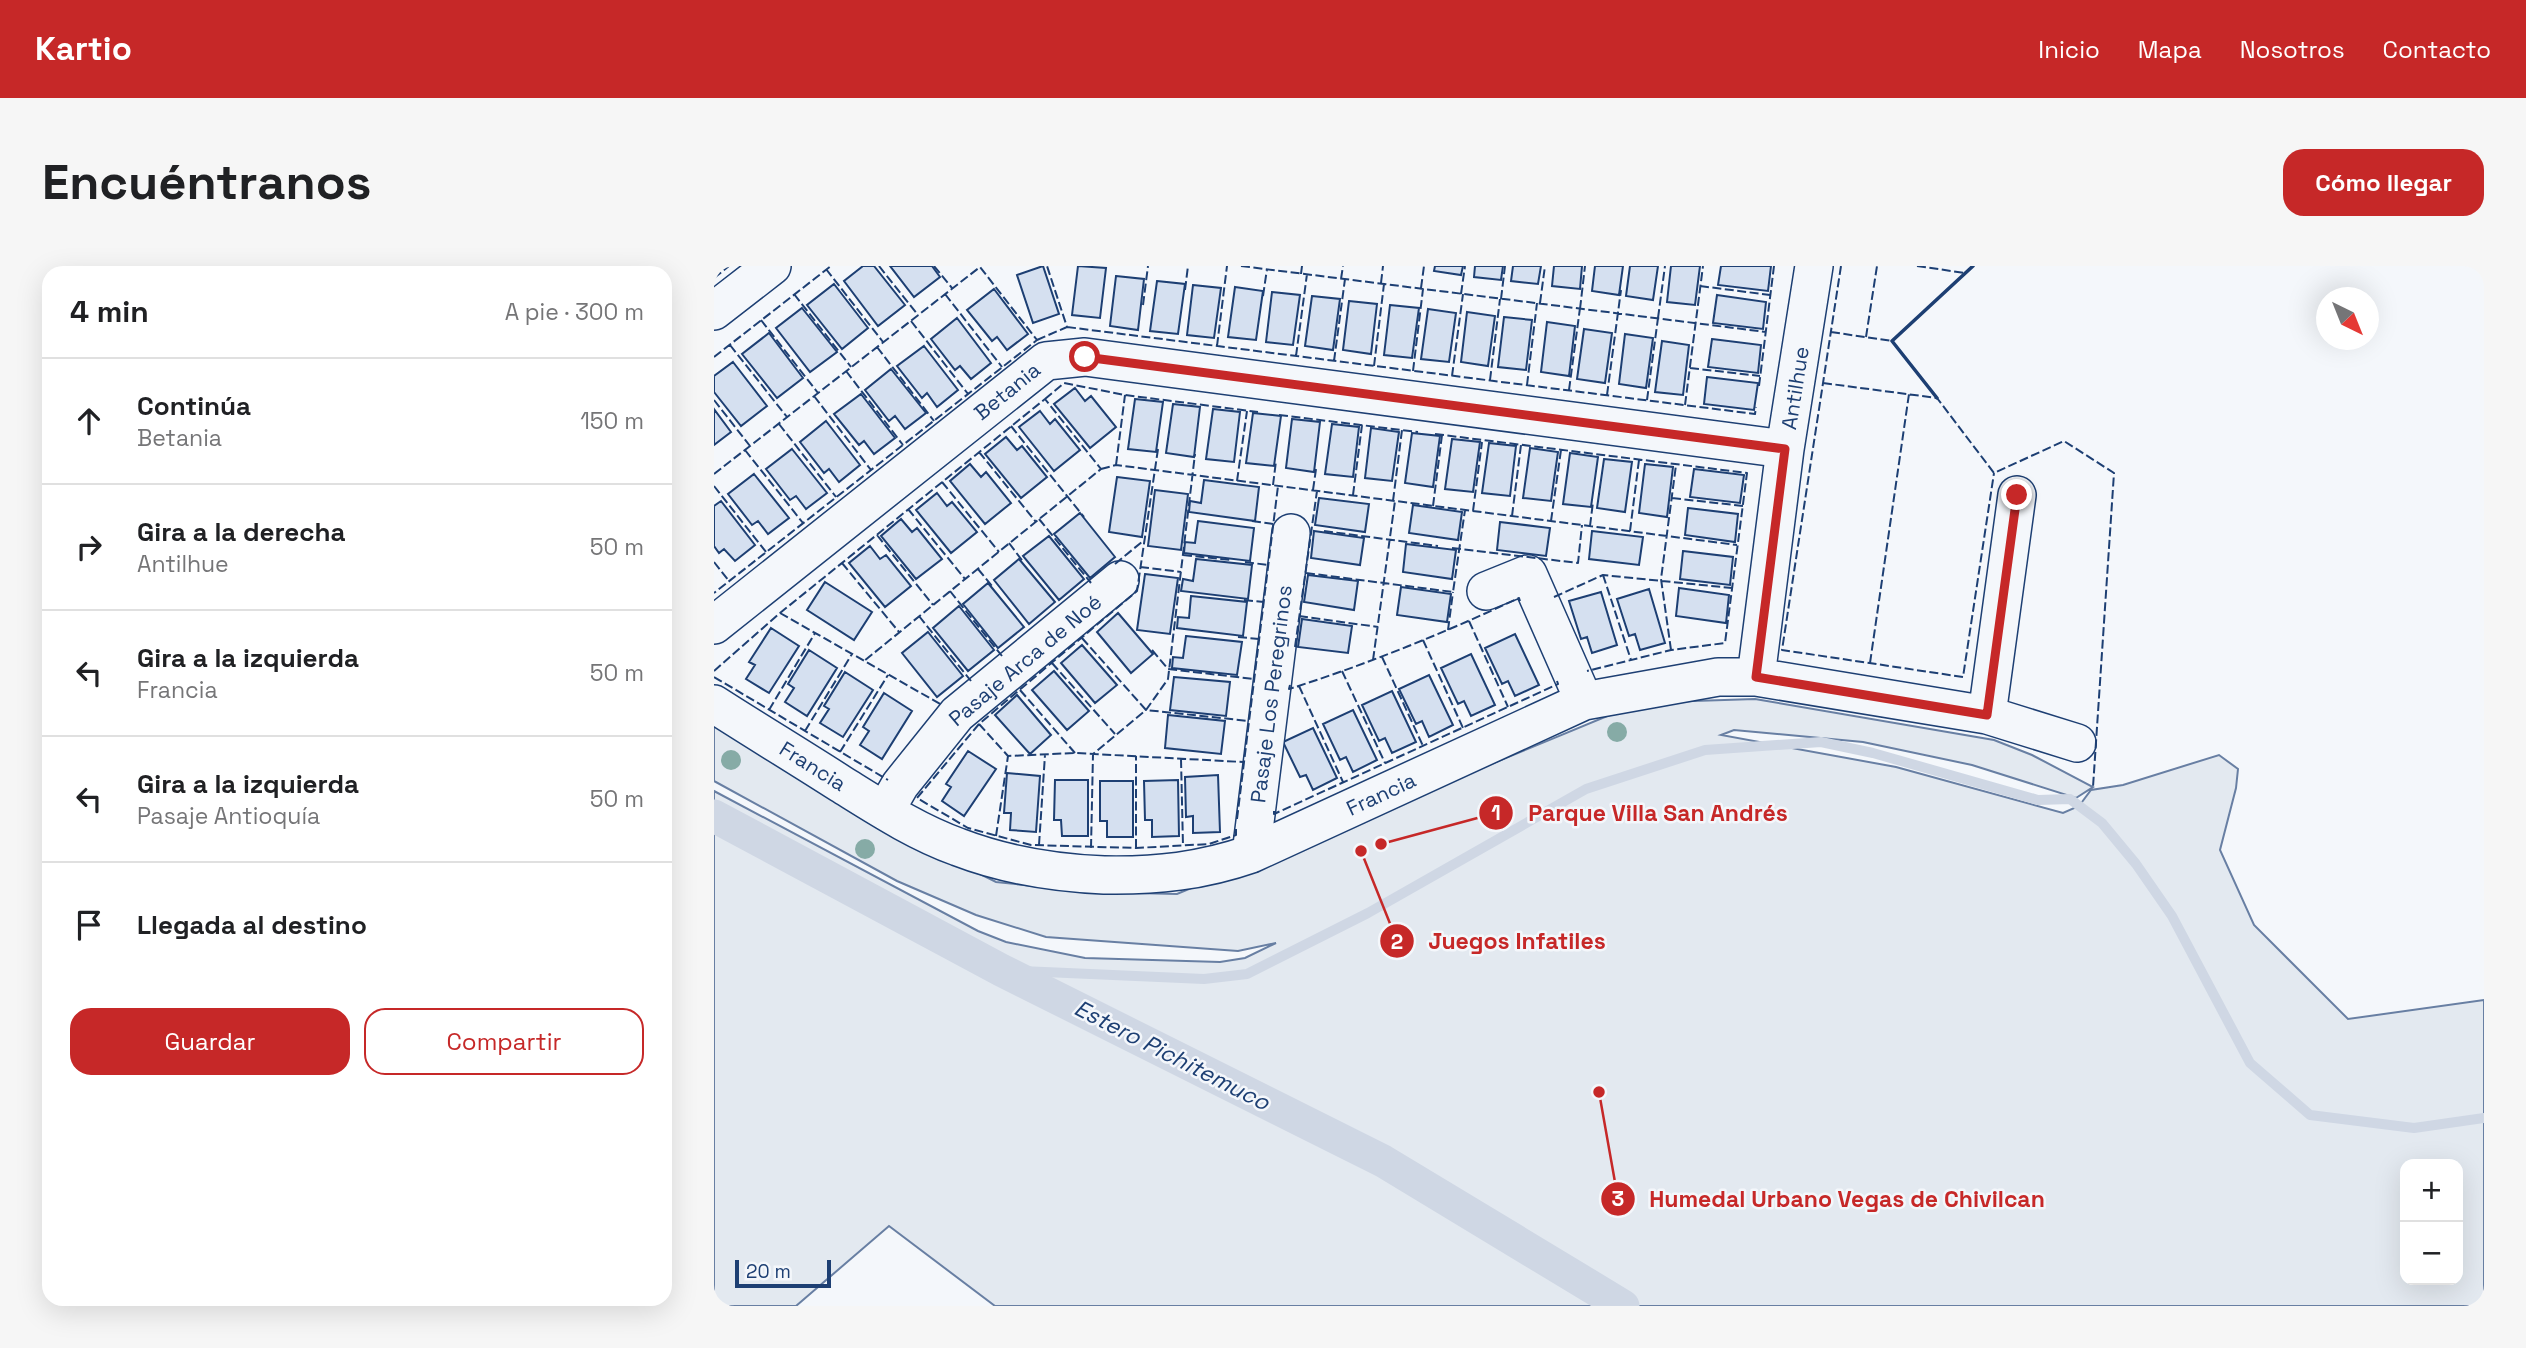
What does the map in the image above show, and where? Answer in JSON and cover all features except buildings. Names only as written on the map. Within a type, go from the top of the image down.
[{"type":"street","points":[[714,311],[772,266]]},
{"type":"street","name":"Antilhue","points":[[1756,677],[1785,449],[1814,266]]},
{"type":"street","name":"Betania","points":[[714,625],[1046,360],[1085,357],[1785,449]]},
{"type":"street","points":[[1987,715],[2017,495]]},
{"type":"street","name":"Pasaje Los Peregrinos","points":[[1251,854],[1291,533]]},
{"type":"street","points":[[1486,591],[1528,574],[1584,701]]},
{"type":"street","name":"Pasaje Arca de Noé","points":[[885,811],[900,785],[957,714],[1120,580]]},
{"type":"street","name":"Francia","points":[[714,704],[885,811],[920,831],[957,847],[995,860],[1055,871],[1130,875],[1174,874],[1251,854],[1584,701],[1718,677],[1756,677],[1987,715],[2077,743]]},
{"type":"shaded area","points":[[1755,699],[1994,740],[2032,755],[2093,787],[2076,798],[1972,765],[1863,742],[1734,730],[1721,735],[1896,767],[2063,813],[2079,806],[2091,790],[2123,785],[2219,755],[2238,769],[2236,788],[2220,850],[2254,925],[2348,1019],[2484,1000],[2484,1306],[995,1306],[889,1226],[796,1306],[714,1306],[714,791],[978,931],[1006,942],[1085,958],[1220,962],[1245,958],[1276,943],[1238,951],[1046,937],[976,915],[897,881],[714,781],[714,724],[880,824],[996,882],[1090,892],[1177,894],[1617,712],[1663,702]]},
{"type":"waterway","points":[[1001,970],[1204,979],[1247,974],[1368,913],[1586,789],[1705,750],[1821,742],[1873,753],[2038,800],[2070,799],[2102,823],[2136,864],[2172,916],[2250,1063],[2310,1115],[2414,1128],[2484,1118]]},
{"type":"waterway","name":"Estero Pichitemuco","points":[[714,816],[1001,970],[1383,1161],[1623,1306]]},
{"type":"fence","points":[[714,278],[729,266]]},
{"type":"fence","points":[[714,357],[831,266]]},
{"type":"fence","points":[[879,266],[918,315]]},
{"type":"fence","points":[[934,266],[952,288]]},
{"type":"fence","points":[[1037,340],[1067,327],[1047,266]]},
{"type":"fence","points":[[1143,305],[1148,266]]},
{"type":"fence","points":[[1185,290],[1188,266]]},
{"type":"fence","points":[[1217,346],[1227,266]]},
{"type":"fence","points":[[1241,266],[1766,332]]},
{"type":"fence","points":[[1301,274],[1302,266]]},
{"type":"fence","points":[[1341,279],[1343,266]]},
{"type":"fence","points":[[1381,283],[1383,266]]},
{"type":"fence","points":[[1421,288],[1424,266]]},
{"type":"fence","points":[[1461,294],[1465,266]]},
{"type":"fence","points":[[1501,299],[1505,266]]},
{"type":"fence","points":[[1540,303],[1545,266]]},
{"type":"fence","points":[[1580,309],[1585,266]]},
{"type":"fence","points":[[1658,318],[1665,266]]},
{"type":"fence","points":[[1685,405],[1703,266]]},
{"type":"fence","points":[[1759,386],[1774,266]]},
{"type":"fence","points":[[1841,266],[1782,650],[1963,677],[1994,473]]},
{"type":"fence","points":[[1866,337],[1877,266]]},
{"type":"fence","points":[[1917,266],[1965,273]]},
{"type":"fence","points":[[714,474],[980,267],[1037,340],[714,593]]},
{"type":"fence","points":[[826,269],[883,342]]},
{"type":"fence","points":[[1263,296],[1267,269]]},
{"type":"fence","points":[[1296,356],[1307,274]]},
{"type":"fence","points":[[1334,361],[1345,279]]},
{"type":"fence","points":[[1374,366],[1384,284]]},
{"type":"fence","points":[[1700,286],[1770,295]]},
{"type":"fence","points":[[1413,371],[1423,289]]},
{"type":"fence","points":[[1607,395],[1621,290]]},
{"type":"fence","points":[[794,294],[851,367]]},
{"type":"fence","points":[[945,294],[1002,367]]},
{"type":"fence","points":[[1452,376],[1463,294]]},
{"type":"fence","points":[[1490,380],[1500,299]]},
{"type":"fence","points":[[1527,385],[1537,303]]},
{"type":"fence","points":[[1569,390],[1580,308]]},
{"type":"fence","points":[[1647,400],[1658,318]]},
{"type":"fence","points":[[761,320],[818,393]]},
{"type":"fence","points":[[911,321],[968,394]]},
{"type":"fence","points":[[1067,327],[1755,414],[1756,407]]},
{"type":"fence","points":[[1831,332],[1892,341]]},
{"type":"fence","points":[[730,345],[787,417]]},
{"type":"fence","points":[[877,347],[934,421]]},
{"type":"fence","points":[[1690,368],[1760,376]]},
{"type":"fence","points":[[846,371],[903,445]]},
{"type":"fence","points":[[1045,399],[1064,383],[1125,395],[1258,412]]},
{"type":"fence","points":[[1823,383],[1937,398],[1994,473],[2064,441],[2114,473],[2093,787]]},
{"type":"fence","points":[[1870,663],[1909,394]]},
{"type":"fence","points":[[1116,465],[1125,395]]},
{"type":"fence","points":[[814,396],[871,470]]},
{"type":"fence","points":[[714,671],[780,613],[1045,399],[1101,469],[864,661]]},
{"type":"fence","points":[[714,400],[750,446]]},
{"type":"fence","points":[[1237,481],[1247,411]]},
{"type":"fence","points":[[1279,415],[1418,432]]},
{"type":"fence","points":[[779,424],[836,497]]},
{"type":"fence","points":[[1353,495],[1362,425]]},
{"type":"fence","points":[[1011,426],[1084,517]]},
{"type":"fence","points":[[1393,501],[1402,430]]},
{"type":"fence","points":[[1435,434],[1747,473],[1725,643],[1671,650],[1587,671]]},
{"type":"fence","points":[[1433,506],[1442,435]]},
{"type":"fence","points":[[1473,511],[1482,442]]},
{"type":"fence","points":[[1512,516],[1521,445]]},
{"type":"fence","points":[[1158,449],[1137,591],[979,724],[917,798],[968,828],[1031,845],[1136,848],[1209,844],[1236,835],[1236,829]]},
{"type":"fence","points":[[745,450],[803,523]]},
{"type":"fence","points":[[1551,521],[1561,450]]},
{"type":"fence","points":[[979,452],[1036,522]]},
{"type":"fence","points":[[1091,848],[1093,754],[1146,710],[1168,679],[1195,454]]},
{"type":"fence","points":[[1630,531],[1639,460]]},
{"type":"fence","points":[[1273,485],[1276,461]]},
{"type":"fence","points":[[1101,469],[1116,465],[1737,545]]},
{"type":"fence","points":[[1671,650],[1661,579],[1676,465]]},
{"type":"fence","points":[[1313,490],[1316,469]]},
{"type":"fence","points":[[942,482],[999,552]]},
{"type":"fence","points":[[714,486],[766,552]]},
{"type":"fence","points":[[1237,819],[1278,486]]},
{"type":"fence","points":[[1295,647],[1317,491]]},
{"type":"fence","points":[[1672,498],[1743,506]]},
{"type":"fence","points":[[1373,660],[1395,501]]},
{"type":"fence","points":[[1590,526],[1593,502]]},
{"type":"fence","points":[[908,509],[965,579]]},
{"type":"fence","points":[[1306,573],[1453,592],[1465,510]]},
{"type":"fence","points":[[1039,519],[1091,583]]},
{"type":"fence","points":[[1252,521],[1273,524]]},
{"type":"fence","points":[[1452,548],[1578,563],[1582,525]]},
{"type":"fence","points":[[1324,531],[1438,546]]},
{"type":"fence","points":[[877,535],[933,605]]},
{"type":"fence","points":[[1115,564],[1143,541]]},
{"type":"fence","points":[[1009,543],[1024,563]]},
{"type":"fence","points":[[1183,555],[1231,560]]},
{"type":"fence","points":[[714,562],[729,581]]},
{"type":"fence","points":[[1245,562],[1268,565]]},
{"type":"fence","points":[[842,563],[899,632]]},
{"type":"fence","points":[[1140,567],[1181,572]]},
{"type":"fence","points":[[978,569],[992,586]]},
{"type":"fence","points":[[1603,575],[1631,660]]},
{"type":"fence","points":[[1554,597],[1603,575],[1732,588]]},
{"type":"fence","points":[[950,591],[1002,656]]},
{"type":"fence","points":[[1448,630],[1453,592]]},
{"type":"fence","points":[[1290,685],[1289,689],[1348,669],[1434,636],[1519,598],[1520,601]]},
{"type":"fence","points":[[1244,600],[1264,602]]},
{"type":"fence","points":[[780,613],[942,705]]},
{"type":"fence","points":[[919,616],[971,681]]},
{"type":"fence","points":[[1299,616],[1378,627]]},
{"type":"fence","points":[[1469,621],[1508,707]]},
{"type":"fence","points":[[769,710],[815,633]]},
{"type":"fence","points":[[1238,637],[1259,639]]},
{"type":"fence","points":[[1082,638],[1146,710],[1249,721]]},
{"type":"fence","points":[[1423,640],[1463,728]]},
{"type":"fence","points":[[1152,650],[1168,669],[1254,679]]},
{"type":"fence","points":[[805,731],[852,654]]},
{"type":"fence","points":[[1382,657],[1423,746]]},
{"type":"fence","points":[[1052,663],[1115,734]]},
{"type":"fence","points":[[1342,671],[1385,763]]},
{"type":"fence","points":[[840,752],[888,675]]},
{"type":"fence","points":[[714,677],[888,780]]},
{"type":"fence","points":[[1274,811],[1274,814],[1558,684],[1557,681]]},
{"type":"fence","points":[[1299,686],[1343,782]]},
{"type":"fence","points":[[1020,690],[1075,753]]},
{"type":"fence","points":[[979,724],[1008,756],[1075,753],[1243,762]]},
{"type":"fence","points":[[1039,845],[1045,755]]},
{"type":"fence","points":[[996,836],[1008,756]]},
{"type":"fence","points":[[1136,756],[1136,848]]},
{"type":"fence","points":[[1181,759],[1183,846]]},
{"type":"wall","points":[[1937,398],[1892,341],[1973,266]]},
{"type":"place","name":"Parque Villa San Andrés","points":[[1381,844]]},
{"type":"place","name":"Juegos Infatiles","points":[[1361,851]]},
{"type":"place","name":"Humedal Urbano Vegas de Chivilcan","points":[[1599,1092]]},
{"type":"route","points":[[1085,357],[1785,449],[1756,677],[1987,715],[2017,495]]}]
